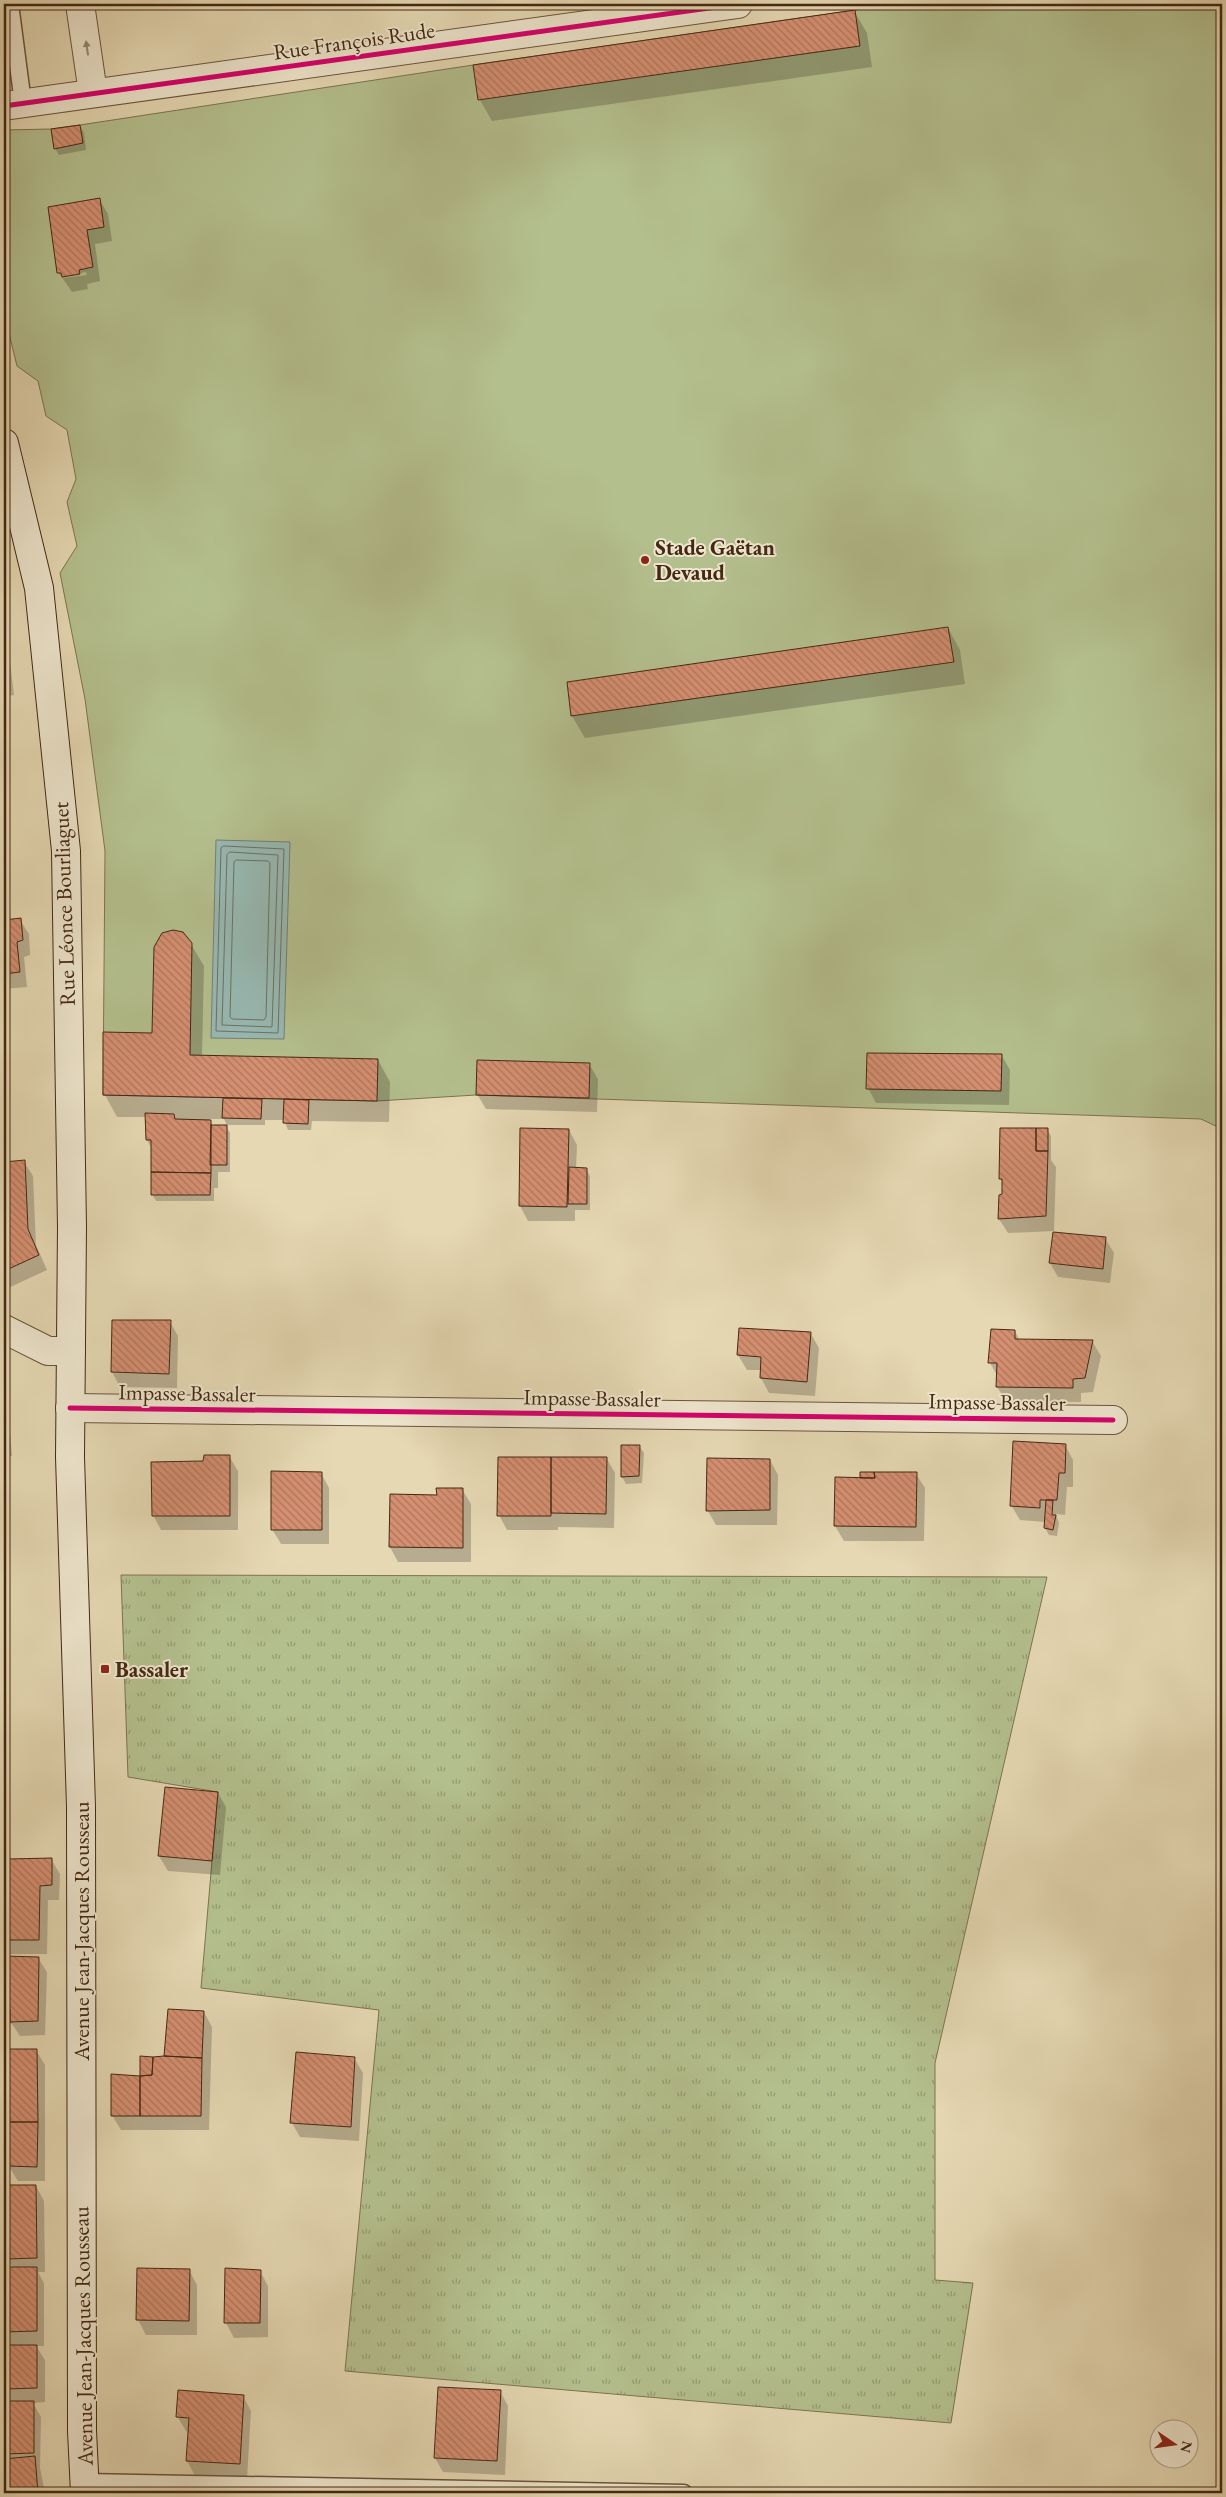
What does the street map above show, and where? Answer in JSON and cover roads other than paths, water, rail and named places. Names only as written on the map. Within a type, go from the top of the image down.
[{"type":"main road","points":[[80,4],[93,93]]},
{"type":"main road","name":"Rue François Rude","points":[[14,105],[738,4]]},
{"type":"main road","name":"Rue Léonce Bourliaguet","points":[[4,443],[39,588],[66,851],[72,1227],[71,1360]]},
{"type":"main road","points":[[4,1330],[48,1352],[71,1360]]},
{"type":"main road","name":"Avenue Jean-Jacques Rousseau","points":[[71,1360],[70,1408],[81,1807],[82,2431],[85,2488]]},
{"type":"main road","name":"Impasse Bassaler","points":[[70,1408],[1113,1420]]},
{"type":"lane","points":[[10,4],[14,105]]},
{"type":"lane","points":[[85,2488],[684,2493]]},
{"type":"water","points":[[216,840],[290,842],[284,1039],[211,1038]]},
{"type":"place","name":"Stade Gaëtan Devaud","points":[[645,560]]},
{"type":"place","name":"Bassaler","points":[[105,1669]]}]
